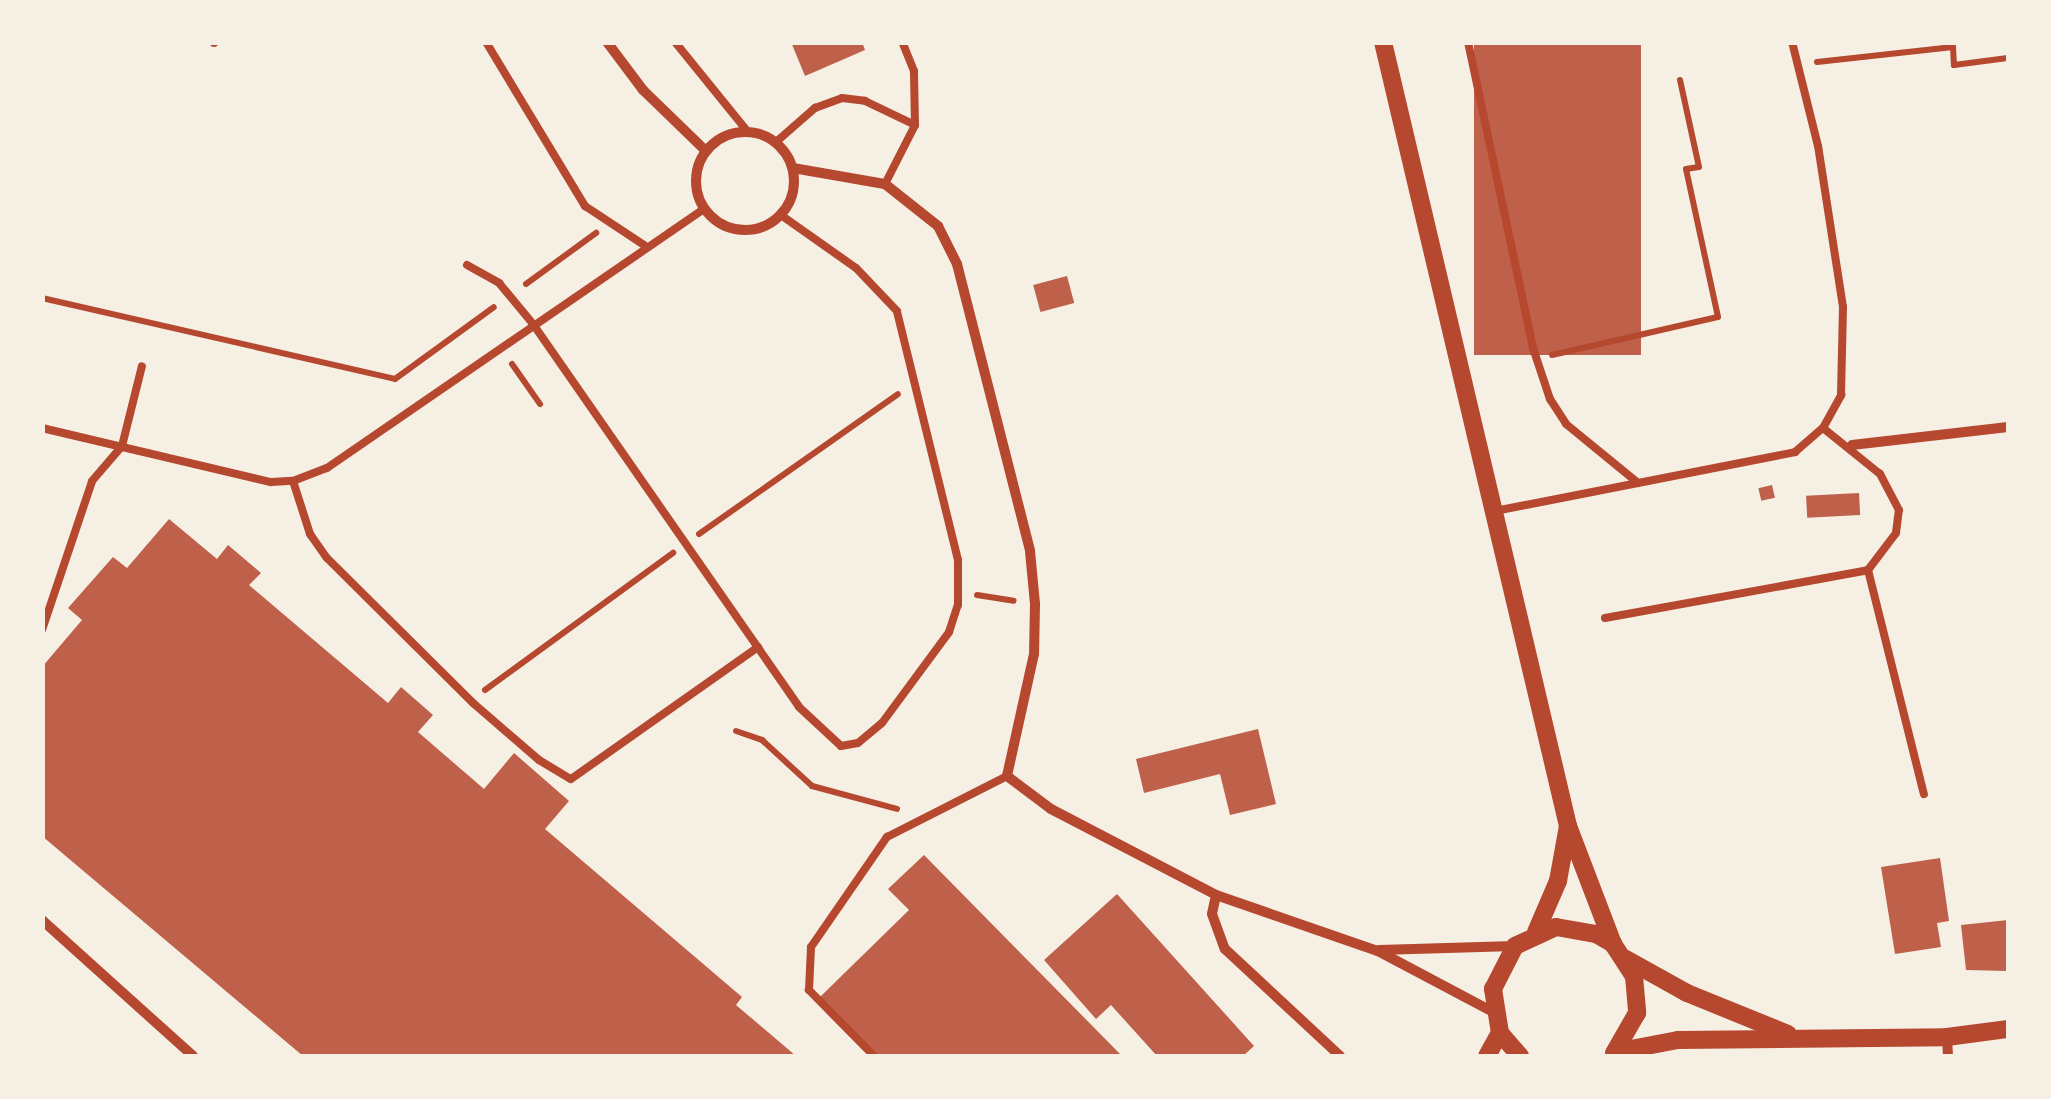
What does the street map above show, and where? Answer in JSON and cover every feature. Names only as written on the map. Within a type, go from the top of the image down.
[{"type":"street","points":[[607,42],[642,90],[706,151]]},
{"type":"street","points":[[1383,42],[1435,281],[1495,511],[1568,826],[1619,952],[1636,1013],[1612,1054]]},
{"type":"street","points":[[747,131],[776,142],[793,168],[791,200],[781,215],[742,230],[704,209],[696,180],[706,151],[747,131]]},
{"type":"street","points":[[793,168],[885,184],[938,226],[957,264],[1030,550],[1036,604],[1034,654],[1006,776],[1050,809],[1216,895],[1378,950],[1493,1012]]},
{"type":"street","points":[[1852,445],[2008,427]]},
{"type":"street","points":[[1536,932],[1558,881],[1568,826]]},
{"type":"street","points":[[1216,895],[1212,914],[1225,949],[1340,1056]]},
{"type":"street","points":[[42,920],[193,1056]]},
{"type":"street","points":[[1520,1056],[1500,1033],[1493,1012],[1500,966],[1516,946],[1536,932],[1576,928],[1686,993],[1796,1037]]},
{"type":"street","points":[[1378,950],[1516,946]]},
{"type":"street","points":[[1612,1054],[1678,1040],[1946,1037],[2008,1030]]},
{"type":"street","points":[[1488,1056],[1500,1033]]},
{"type":"street","points":[[1946,1037],[1948,1056]]},
{"type":"lane","points":[[486,42],[576,194],[614,230],[644,245]]},
{"type":"lane","points":[[675,42],[719,91],[747,131]]},
{"type":"lane","points":[[885,184],[916,125],[914,71],[902,42]]},
{"type":"lane","points":[[1468,42],[1536,358],[1566,424],[1638,483]]},
{"type":"lane","points":[[1495,511],[1795,452],[1824,428],[1841,396],[1843,307],[1792,42]]},
{"type":"lane","points":[[776,142],[815,108],[842,98],[865,101],[916,125]]},
{"type":"lane","points":[[42,428],[270,482],[293,481],[327,468],[644,245],[704,209]]},
{"type":"lane","points":[[467,265],[499,283],[533,324],[758,646],[824,736],[842,746],[858,743],[882,723],[949,632],[960,592],[950,512],[897,311],[856,268],[781,215]]},
{"type":"lane","points":[[42,630],[92,480],[122,446],[142,366]]},
{"type":"lane","points":[[1605,618],[1868,570],[1896,533],[1899,510],[1880,474],[1852,445],[1824,428]]},
{"type":"lane","points":[[293,481],[310,534],[327,558],[473,702],[538,760],[571,779],[758,646]]},
{"type":"lane","points":[[1868,570],[1924,794]]},
{"type":"lane","points":[[874,1056],[809,990],[811,946],[888,837],[948,811],[1006,776]]},
{"type":"path","points":[[1798,64],[1953,47],[1954,65],[2008,58]]},
{"type":"path","points":[[1536,358],[1718,317],[1686,169],[1700,167],[1680,80]]},
{"type":"path","points":[[524,285],[598,232]]},
{"type":"path","points":[[42,298],[395,379],[494,307]]},
{"type":"path","points":[[500,346],[540,404]]},
{"type":"path","points":[[960,592],[1036,604]]},
{"type":"path","points":[[736,731],[762,740],[812,786],[870,804],[948,811]]},
{"type":"building","points":[[791,42],[862,42],[865,50],[805,76]]},
{"type":"building","points":[[1474,42],[1641,42],[1641,355],[1474,355]]},
{"type":"building","points":[[1067,276],[1074,303],[1040,312],[1033,285]]},
{"type":"building","points":[[1772,485],[1775,498],[1761,501],[1758,488]]},
{"type":"building","points":[[1859,493],[1860,515],[1807,518],[1806,496]]},
{"type":"building","points":[[169,519],[217,559],[228,545],[261,573],[249,585],[388,703],[401,687],[433,715],[418,732],[484,789],[514,753],[569,801],[545,829],[742,997],[736,1005],[796,1056],[303,1056],[42,836],[42,667],[82,620],[68,608],[113,557],[127,568]]},
{"type":"building","points":[[1258,729],[1276,804],[1230,815],[1220,774],[1144,793],[1136,759]]},
{"type":"building","points":[[924,855],[1122,1056],[879,1056],[820,997],[909,910],[888,889]]},
{"type":"building","points":[[1940,858],[1949,921],[1937,923],[1941,947],[1895,954],[1881,867]]},
{"type":"building","points":[[1117,894],[1254,1046],[1243,1056],[1157,1056],[1111,1005],[1096,1019],[1044,960]]},
{"type":"building","points":[[2008,920],[2008,971],[1966,970],[1961,925]]}]
